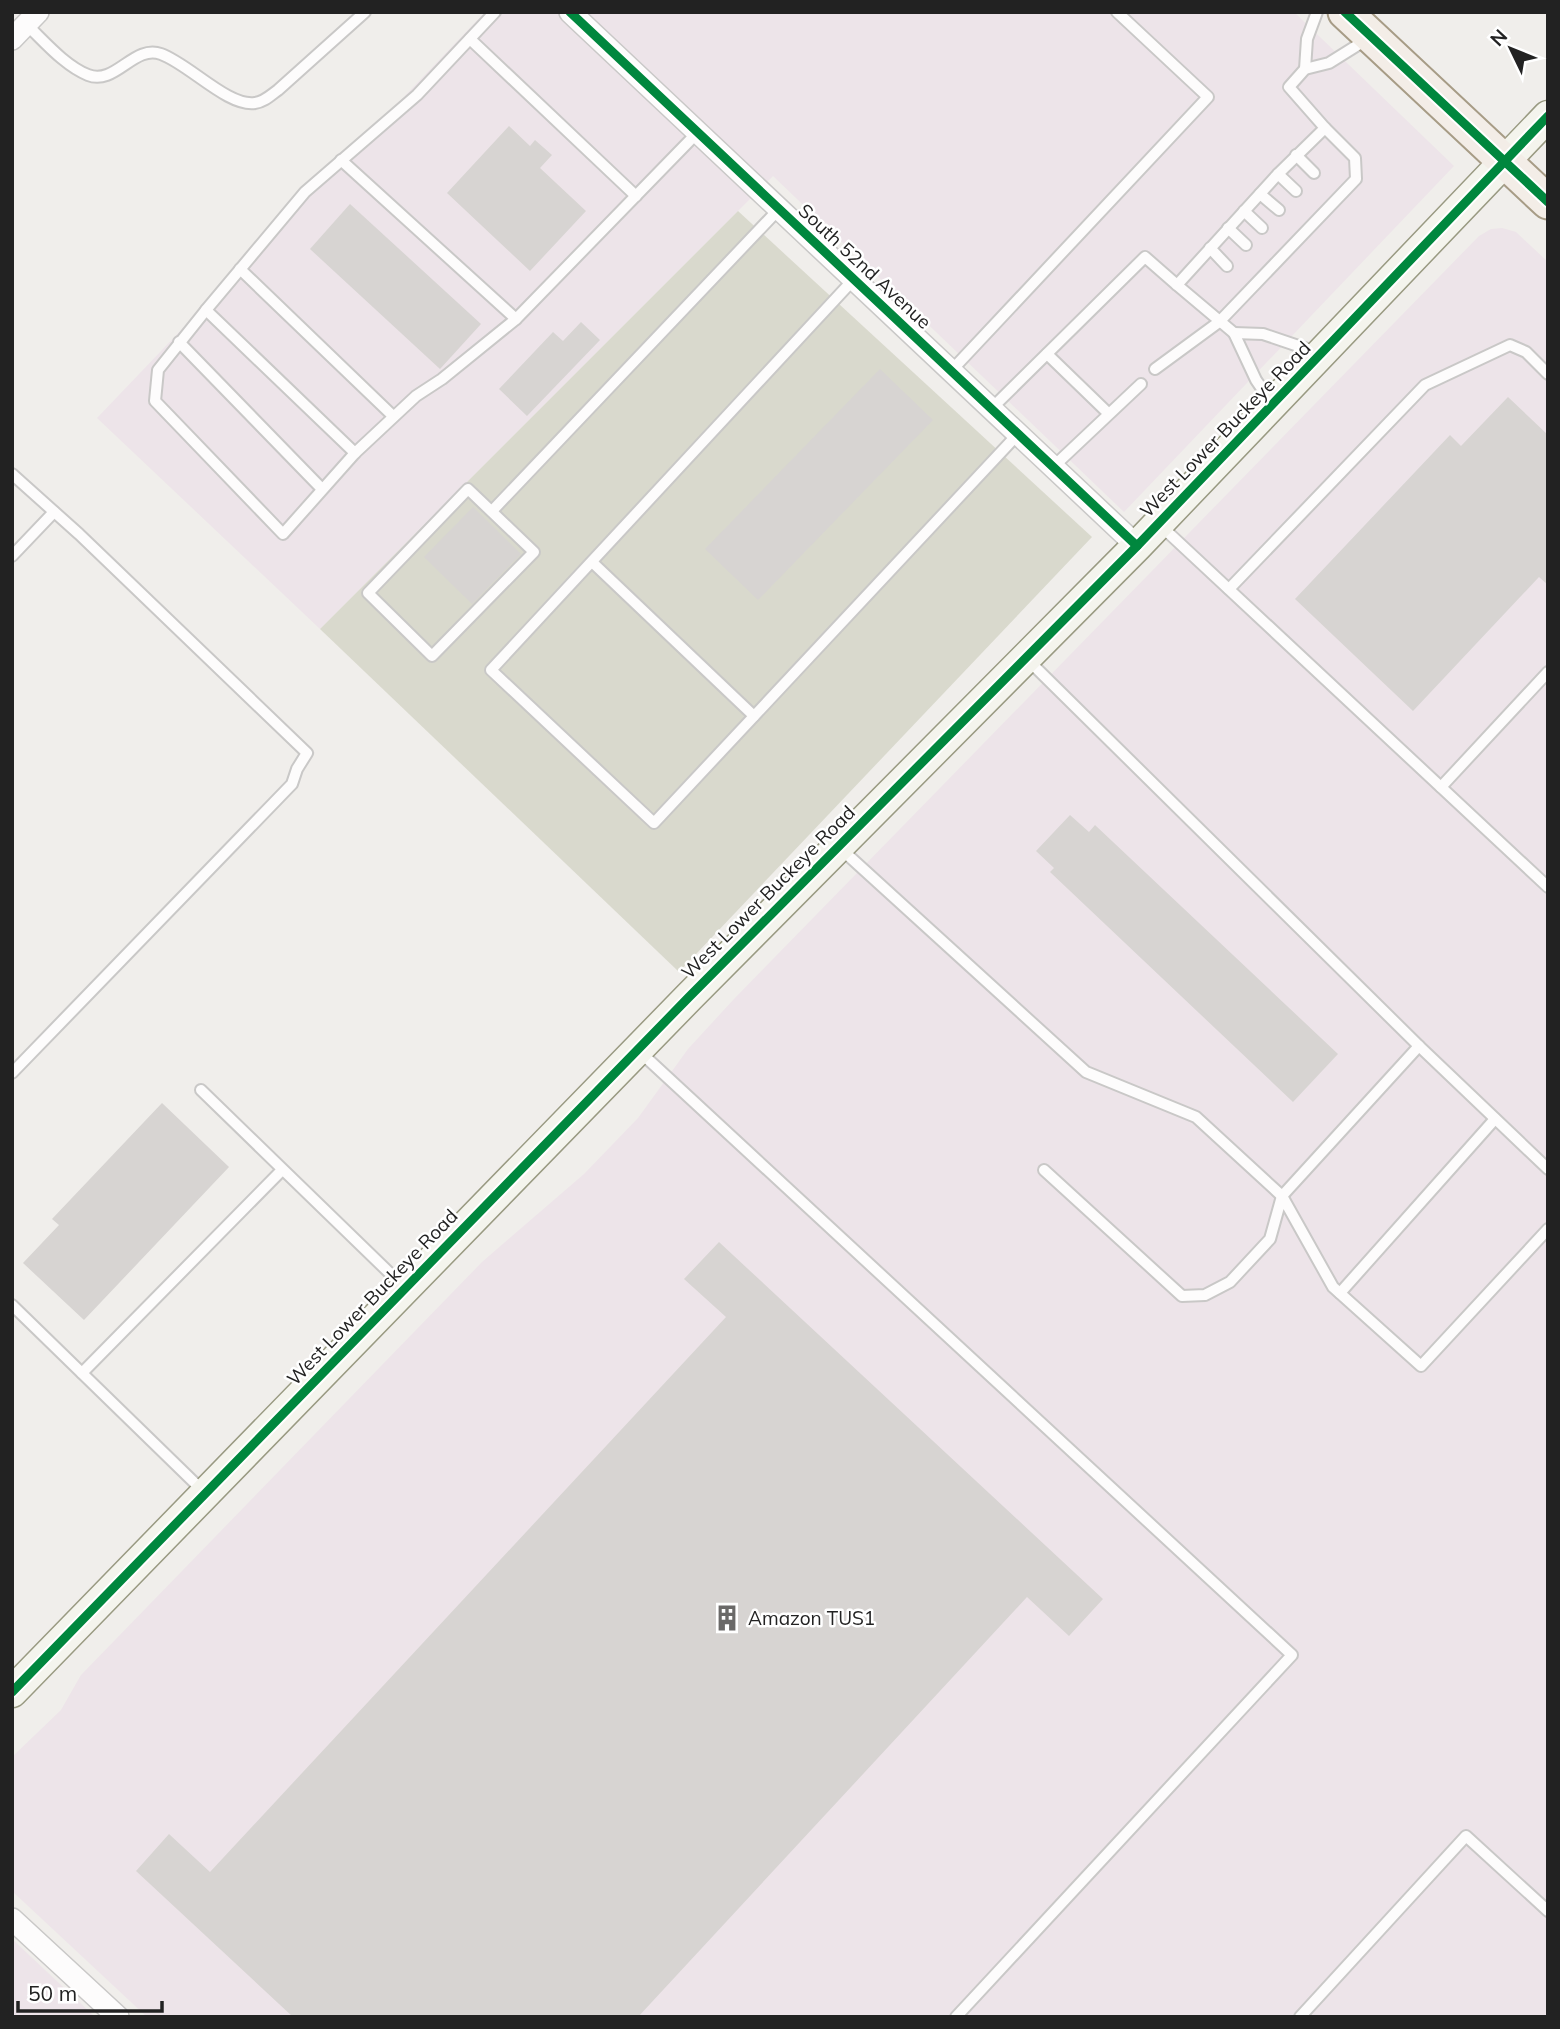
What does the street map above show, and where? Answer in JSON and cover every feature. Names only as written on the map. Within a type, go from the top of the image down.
[{"type":"main road","points":[[1345,12],[1548,202]]},
{"type":"main road","name":"West Lower Buckeye Road","points":[[12,1692],[638,1050],[1137,546],[1548,116]]},
{"type":"street","name":"South 52nd Avenue","points":[[570,12],[1137,546]]},
{"type":"street","points":[[12,1919],[118,2017]]},
{"type":"lane","points":[[25,25],[78,70],[99,78],[142,54],[153,51],[178,62],[226,96],[252,103],[262,101],[278,90],[365,12]]},
{"type":"lane","points":[[495,12],[417,95],[304,192],[158,370],[155,401],[283,534],[355,453],[393,416],[516,319],[698,132]]},
{"type":"lane","points":[[1305,69],[1307,39],[1317,12]]},
{"type":"lane","points":[[951,371],[1209,97],[1123,14]]},
{"type":"lane","points":[[1155,369],[1219,322],[1252,289],[1268,265],[1284,248],[1305,234],[1356,179],[1355,158],[1289,87],[1305,69],[1329,63],[1371,37]]},
{"type":"lane","points":[[470,39],[636,196]]},
{"type":"lane","points":[[1177,285],[1278,174],[1325,128]]},
{"type":"lane","points":[[1296,155],[1314,173]]},
{"type":"lane","points":[[341,160],[516,319]]},
{"type":"lane","points":[[1278,174],[1296,191]]},
{"type":"lane","points":[[1329,187],[1339,197]]},
{"type":"lane","points":[[1260,194],[1279,210]]},
{"type":"lane","points":[[1314,206],[1323,215]]},
{"type":"lane","points":[[492,511],[779,209]]},
{"type":"lane","points":[[1244,211],[1262,228]]},
{"type":"lane","points":[[1295,225],[1305,234]]},
{"type":"lane","points":[[1228,228],[1246,245]]},
{"type":"lane","points":[[1210,248],[1227,266]]},
{"type":"lane","points":[[991,409],[1145,257],[1234,333],[1256,380],[1273,405]]},
{"type":"lane","points":[[240,269],[393,416]]},
{"type":"lane","points":[[854,279],[491,670],[654,822],[1018,434]]},
{"type":"lane","points":[[1243,281],[1252,289]]},
{"type":"lane","points":[[206,310],[355,453]]},
{"type":"lane","points":[[1234,333],[1262,334],[1322,354]]},
{"type":"lane","points":[[179,342],[322,489]]},
{"type":"lane","points":[[1229,589],[1425,385],[1510,345],[1526,352],[1548,374]]},
{"type":"lane","points":[[1047,354],[1108,413]]},
{"type":"lane","points":[[1053,467],[1141,384]]},
{"type":"lane","points":[[12,474],[307,753],[292,784],[12,1073]]},
{"type":"lane","points":[[468,489],[492,511],[534,552],[432,656],[368,593],[468,489]]},
{"type":"lane","points":[[12,556],[54,512]]},
{"type":"lane","points":[[1158,523],[1548,887]]},
{"type":"lane","points":[[592,562],[754,716]]},
{"type":"lane","points":[[1026,658],[1419,1046],[1548,1169]]},
{"type":"lane","points":[[1441,787],[1548,672]]},
{"type":"lane","points":[[838,847],[1086,1072],[1196,1117],[1282,1196],[1333,1287],[1421,1366],[1548,1229]]},
{"type":"lane","points":[[1044,1170],[1182,1296],[1205,1295],[1230,1282],[1270,1239],[1282,1196],[1419,1046]]},
{"type":"lane","points":[[638,1050],[1292,1655],[956,2017]]},
{"type":"lane","points":[[201,1090],[405,1289]]},
{"type":"lane","points":[[1340,1293],[1495,1119]]},
{"type":"lane","points":[[82,1373],[282,1170]]},
{"type":"lane","points":[[12,1305],[205,1493]]},
{"type":"lane","points":[[1300,2017],[1466,1836],[1548,1911]]},
{"type":"shaded area","points":[[485,12],[1294,12],[1454,166],[1124,512],[773,176],[320,629],[97,418]]},
{"type":"shaded area","points":[[738,211],[1092,537],[679,972],[320,629]]},
{"type":"shaded area","points":[[1502,228],[1516,232],[1548,262],[1548,2017],[147,2017],[12,1891],[12,1757],[61,1710],[81,1675],[482,1262],[584,1174],[638,1118],[688,1049],[733,1000],[1479,236],[1491,229]]},
{"type":"shaded area","points":[[12,1939],[95,2017],[12,2017]]},
{"type":"building","points":[[509,126],[530,146],[535,140],[552,155],[540,168],[586,211],[530,271],[447,193]]},
{"type":"building","points":[[350,204],[481,324],[440,369],[310,249]]},
{"type":"building","points":[[581,322],[600,340],[527,416],[499,389],[553,332],[563,341]]},
{"type":"building","points":[[880,369],[933,420],[758,600],[705,549]]},
{"type":"building","points":[[1508,397],[1548,435],[1548,585],[1539,577],[1413,711],[1295,599],[1450,435],[1461,446]]},
{"type":"building","points":[[473,507],[521,554],[472,604],[424,557]]},
{"type":"building","points":[[1070,815],[1089,832],[1095,825],[1338,1054],[1293,1102],[1050,872],[1054,868],[1036,851]]},
{"type":"building","points":[[162,1103],[229,1167],[84,1320],[23,1263],[59,1225],[52,1219]]},
{"type":"building","name":"Amazon TUS1","points":[[719,1242],[1103,1599],[1069,1636],[1027,1597],[638,2017],[293,2017],[136,1871],[169,1834],[210,1872],[726,1317],[684,1279]]},
{"type":"cycle path","points":[[570,12],[1137,546]]},
{"type":"cycle path","points":[[1345,12],[1548,202]]},
{"type":"cycle path","points":[[12,1692],[689,997],[1137,546],[1548,116]]},
{"type":"place","name":"Amazon TUS1","points":[[727,1618]]}]
